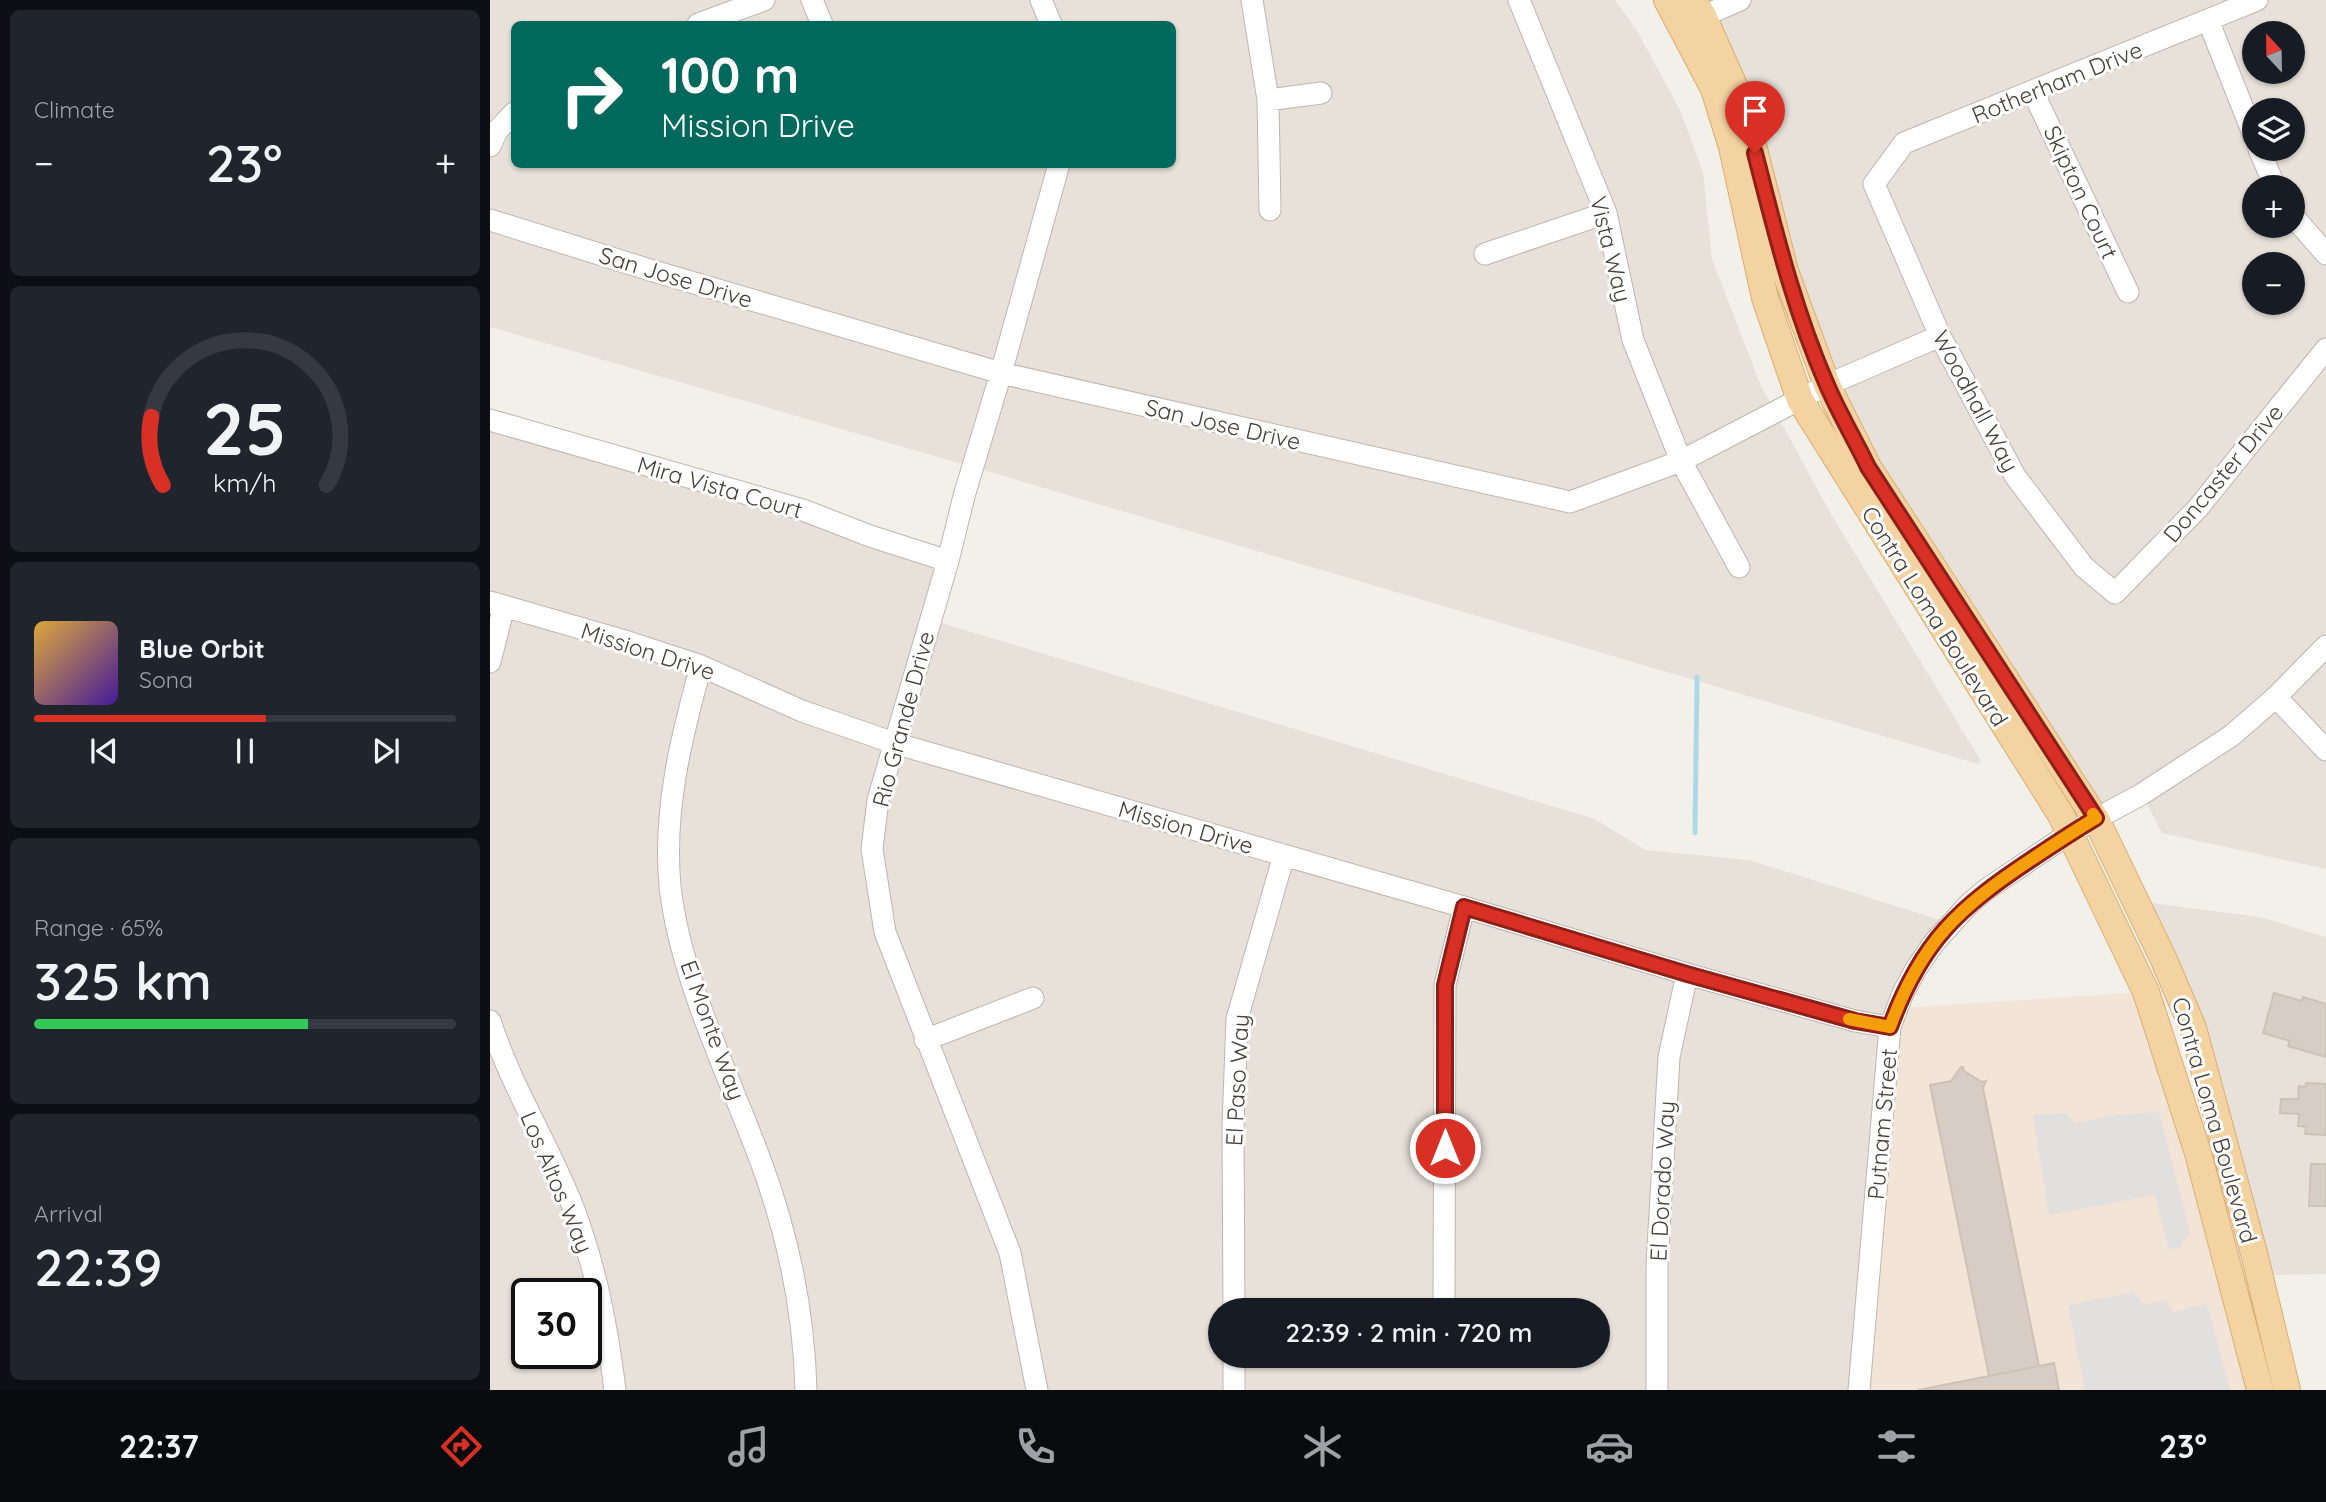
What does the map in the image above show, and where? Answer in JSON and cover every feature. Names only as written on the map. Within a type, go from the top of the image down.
[{"type":"main road","name":"Contra Loma Boulevard","points":[[1667,0],[1692,14],[1743,106],[1785,271],[1827,385],[1868,467],[2096,818],[2164,960],[2193,1028],[2252,1244],[2287,1390]]},
{"type":"main road","name":"Contra Loma Boulevard","points":[[1692,14],[1732,147],[1765,298],[1800,400],[2070,833],[2146,992],[2198,1153],[2260,1390]]},
{"type":"street","points":[[706,21],[764,0]]},
{"type":"street","points":[[811,0],[821,21]]},
{"type":"street","points":[[1041,0],[1050,21]]},
{"type":"street","points":[[1252,0],[1268,100],[1270,210]]},
{"type":"street","name":"Vista Way","points":[[1519,0],[1606,213],[1633,340],[1681,461],[1739,567]]},
{"type":"street","points":[[1692,14],[1740,0]]},
{"type":"street","name":"Rotherham Drive","points":[[1874,184],[1904,143],[2257,0]]},
{"type":"street","points":[[2208,20],[2242,106]]},
{"type":"street","name":"Skipton Court","points":[[2034,92],[2128,292]]},
{"type":"street","points":[[1268,100],[1321,93]]},
{"type":"street","points":[[490,146],[497,131],[511,116]]},
{"type":"street","name":"Rio Grande Drive","points":[[1037,1390],[1010,1253],[885,932],[873,849],[878,800],[1058,168]]},
{"type":"street","name":"Woodhall Way","points":[[1874,184],[1940,336],[2015,476],[2084,567],[2115,593]]},
{"type":"street","points":[[1485,254],[1606,213]]},
{"type":"street","name":"San Jose Drive","points":[[490,220],[1001,373],[1570,502],[1681,461],[1827,385],[1940,336]]},
{"type":"street","points":[[2305,230],[2326,254]]},
{"type":"street","name":"Doncaster Drive","points":[[2115,593],[2198,508],[2326,349]]},
{"type":"street","name":"Mira Vista Court","points":[[490,420],[803,510],[870,536],[948,561]]},
{"type":"street","points":[[490,662],[497,604]]},
{"type":"street","name":"Mission Drive","points":[[497,604],[701,666],[802,711],[894,743],[1687,974],[1855,1021],[1890,1027]]},
{"type":"street","name":"Putnam Street","points":[[1859,1390],[1890,1027],[1903,993],[1916,970],[1950,923],[1987,889],[2070,833],[2142,794],[2231,736],[2326,646]]},
{"type":"street","name":"El Monte Way","points":[[701,666],[675,772],[669,843],[670,886],[695,991],[762,1165],[786,1239],[805,1343],[806,1390]]},
{"type":"street","points":[[2276,696],[2326,750]]},
{"type":"street","name":"El Paso Way","points":[[1234,1298],[1233,1127],[1237,1019],[1284,855]]},
{"type":"street","points":[[1444,1298],[1445,985],[1464,907]]},
{"type":"street","name":"El Dorado Way","points":[[1657,1390],[1657,1266],[1670,1057],[1687,974]]},
{"type":"street","points":[[925,1040],[1033,998]]},
{"type":"street","name":"Los Altos Way","points":[[490,1021],[500,1054],[572,1206],[596,1275],[615,1390]]},
{"type":"street","points":[[1234,1368],[1234,1390]]},
{"type":"shaded area","points":[[490,0],[1615,0],[1636,29],[1680,110],[1703,172],[1712,259],[1761,386],[1831,514],[1981,761],[1978,764],[490,327]]},
{"type":"shaded area","points":[[1693,0],[2326,0],[2326,869],[2162,833],[2142,794],[2096,819],[1868,467]]},
{"type":"shaded area","points":[[490,420],[948,561],[931,620],[1595,819],[1645,850],[1749,860],[1950,923],[1903,993],[1859,1390],[490,1390]]},
{"type":"shaded area","points":[[2151,903],[2260,917],[2326,937],[2326,1274],[2272,1275],[2173,949]]},
{"type":"shaded area","points":[[2146,992],[2260,1390],[1859,1390],[1897,1008]]},
{"type":"shaded area","points":[[2159,1112],[2190,1233],[2179,1247],[2169,1250],[2155,1195],[2049,1215],[2033,1115],[2065,1113],[2075,1123],[2116,1115]]},
{"type":"shaded area","points":[[2134,1292],[2145,1305],[2165,1300],[2173,1312],[2207,1304],[2230,1390],[2085,1390],[2068,1305]]},
{"type":"building","points":[[2274,993],[2326,1004],[2326,1057],[2288,1046],[2290,1041],[2263,1033]]},
{"type":"building","points":[[1961,1067],[1982,1082],[1986,1081],[1983,1088],[2039,1366],[1989,1376],[1930,1085],[1951,1081]]},
{"type":"building","points":[[2306,1083],[2326,1084],[2326,1135],[2305,1134],[2306,1127],[2298,1126],[2299,1114],[2280,1113],[2281,1099],[2298,1099],[2299,1086],[2305,1087]]},
{"type":"building","points":[[2311,1164],[2326,1164],[2326,1206],[2309,1206]]},
{"type":"building","points":[[2054,1363],[2059,1390],[1918,1390],[1989,1376]]},
{"type":"waterway","points":[[1695,833],[1697,677]]},
{"type":"slow traffic","points":[[1849,1019],[1890,1027],[1903,993],[1916,970],[1950,923],[1987,889],[2096,818],[2093,814]]},
{"type":"route","points":[[1445,1148],[1445,985],[1464,907],[1687,974],[1855,1021],[1890,1027],[1903,993],[1916,970],[1950,923],[1987,889],[2096,818],[1868,467],[1827,385],[1785,271],[1755,153]]}]
